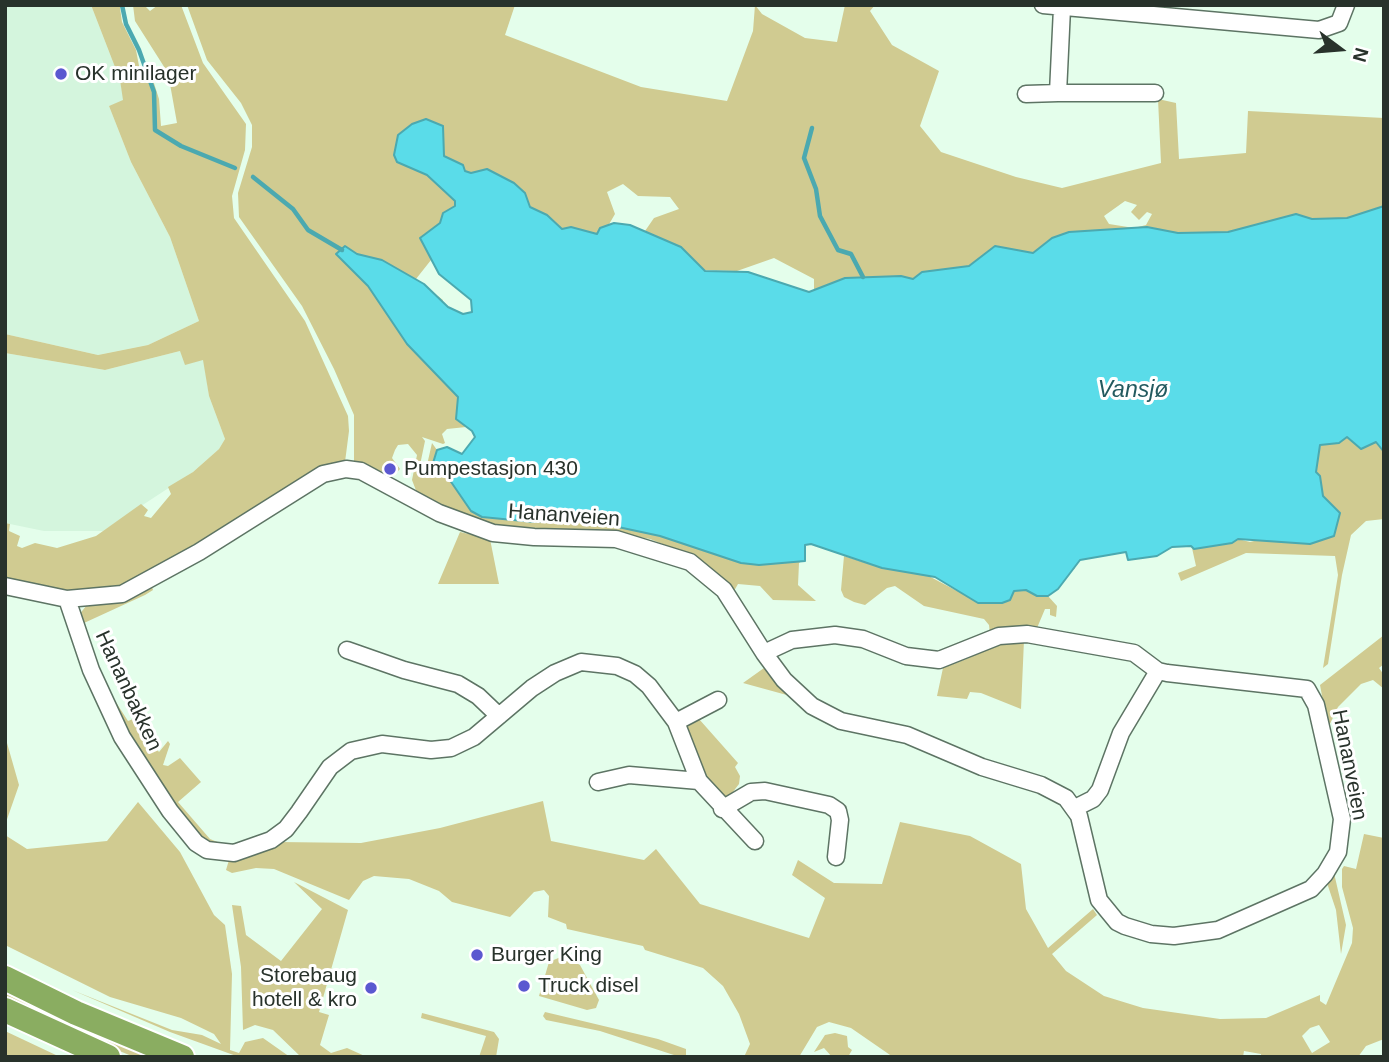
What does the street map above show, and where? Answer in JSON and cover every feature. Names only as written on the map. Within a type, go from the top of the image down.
[{"type":"highway","points":[[5,978],[76,1013],[182,1057]]},
{"type":"highway","points":[[5,1010],[108,1057]]},
{"type":"street","points":[[1043,5],[1319,30],[1339,23],[1346,5]]},
{"type":"street","points":[[1058,93],[1062,8]]},
{"type":"street","points":[[1026,94],[1155,93]]},
{"type":"street","name":"Hananveien","points":[[5,586],[66,599],[111,596],[142,585],[310,481],[346,469],[369,473],[439,513],[493,533],[616,539],[690,562],[724,590],[764,653],[784,680],[816,708],[841,721],[908,735],[982,767],[1041,785],[1066,798],[1075,808],[1084,832],[1099,900],[1117,922],[1150,934],[1174,936],[1218,930],[1311,889],[1325,874],[1338,852],[1342,819],[1311,693],[1301,687],[1158,671],[1134,653],[1076,640],[1027,634],[999,636],[939,660],[916,659],[863,639],[835,635],[792,640],[764,653]]},
{"type":"street","name":"Hananbakken","points":[[66,599],[91,670],[128,747],[170,811],[196,843],[220,853],[254,848],[286,829],[330,767],[351,751],[382,744],[431,750],[451,748],[474,737],[532,688],[555,673],[572,664],[590,662],[617,666],[635,674],[661,699],[676,722],[699,782],[755,841]]},
{"type":"street","points":[[347,650],[404,670],[458,684],[478,695],[499,716]]},
{"type":"street","points":[[1075,808],[1093,799],[1100,790],[1121,733],[1158,671]]},
{"type":"street","points":[[676,722],[718,700]]},
{"type":"street","points":[[598,782],[629,775],[699,782]]},
{"type":"street","points":[[722,809],[751,792],[765,791],[829,805],[838,811],[840,820],[836,857]]},
{"type":"shaded area","points":[[5,5],[91,5],[120,80],[124,101],[109,106],[131,162],[170,237],[199,321],[148,345],[98,355],[5,334]]},
{"type":"shaded area","points":[[91,5],[123,5],[120,8],[122,22],[136,50],[140,71],[152,77],[159,99],[161,126],[177,123],[168,73],[135,21],[133,5],[144,5],[150,11],[158,5],[181,5],[203,63],[246,124],[245,150],[232,196],[234,218],[305,321],[348,416],[349,431],[345,462],[141,579],[119,587],[65,592],[5,578],[5,523],[10,524],[9,531],[20,536],[17,546],[22,548],[35,543],[57,548],[96,536],[141,504],[148,510],[144,516],[151,518],[171,494],[168,487],[193,472],[219,449],[225,439],[209,396],[203,360],[185,365],[180,351],[105,370],[5,353],[5,334],[98,355],[148,345],[199,321],[170,237],[131,162],[109,106],[123,100],[120,80]]},
{"type":"shaded area","points":[[187,5],[515,5],[505,35],[641,87],[727,101],[753,31],[755,5],[762,14],[805,38],[837,42],[845,5],[875,5],[870,11],[892,45],[939,71],[920,126],[941,152],[1016,177],[1062,188],[1161,163],[1158,99],[1176,103],[1179,159],[1246,153],[1248,111],[1384,118],[1384,206],[1347,218],[1312,219],[1296,214],[1228,232],[1178,233],[1147,227],[1095,233],[1071,231],[1050,239],[1033,253],[995,246],[969,266],[922,272],[915,279],[901,276],[814,291],[814,279],[774,258],[737,271],[702,270],[681,247],[645,231],[654,218],[679,209],[670,197],[638,196],[623,184],[607,192],[615,214],[608,226],[600,228],[597,234],[567,227],[562,230],[547,215],[530,207],[471,300],[439,274],[431,260],[416,279],[443,300],[429,364],[439,375],[454,373],[474,433],[466,427],[447,429],[442,434],[443,444],[422,437],[425,441],[420,465],[427,465],[432,443],[437,450],[447,447],[462,454],[486,518],[546,521],[576,518],[805,559],[799,563],[798,585],[816,601],[773,600],[760,586],[738,584],[734,591],[700,559],[650,539],[609,531],[494,526],[470,520],[417,493],[412,480],[417,455],[408,444],[398,445],[395,450],[392,458],[400,469],[394,475],[354,463],[354,415],[334,369],[302,306],[239,217],[238,193],[252,147],[252,125],[241,103],[207,60]],"holes":[[[1125,201],[1137,205],[1131,212],[1139,220],[1147,212],[1152,214],[1146,225],[1134,228],[1109,224],[1104,216]]]},
{"type":"shaded area","points":[[180,351],[204,360],[209,396],[225,439],[219,449],[193,472],[103,531],[44,531],[5,523],[5,353],[105,370]]},
{"type":"shaded area","points":[[1347,437],[1361,449],[1376,442],[1384,452],[1384,519],[1366,521],[1351,535],[1328,664],[1323,668],[1338,575],[1335,556],[1246,553],[1181,581],[1178,573],[1196,566],[1192,548],[1232,543],[1238,539],[1250,542],[1338,520],[1340,512],[1323,496],[1315,470],[1321,444],[1339,443]]},
{"type":"shaded area","points":[[460,532],[490,539],[499,584],[438,584]]},
{"type":"shaded area","points":[[844,556],[882,568],[923,573],[957,591],[1026,590],[1042,597],[1073,563],[1075,568],[1048,596],[1057,606],[1056,617],[1050,615],[1050,609],[1045,609],[1037,628],[990,634],[989,625],[984,619],[924,606],[895,586],[887,588],[865,605],[844,597],[841,590]]},
{"type":"shaded area","points":[[152,587],[153,590],[145,595],[84,623],[85,631],[79,615],[86,606],[117,601]]},
{"type":"shaded area","points":[[1384,635],[1384,664],[1379,668],[1384,675],[1384,689],[1373,680],[1361,684],[1338,707],[1328,728],[1320,685]]},
{"type":"shaded area","points":[[1024,640],[1021,709],[981,693],[970,692],[967,699],[937,696],[943,668],[969,658],[993,643]]},
{"type":"shaded area","points":[[764,668],[767,669],[794,697],[743,683]]},
{"type":"shaded area","points":[[108,690],[128,721],[133,719],[131,711],[144,720],[146,734],[159,752],[168,741],[170,744],[163,765],[168,766],[180,758],[201,782],[178,802],[210,839],[225,845],[207,844],[192,828],[124,726]]},
{"type":"shaded area","points":[[699,719],[738,763],[735,767],[740,776],[739,784],[729,797],[722,798],[711,790],[685,732],[688,725]]},
{"type":"shaded area","points":[[5,736],[19,785],[5,825]]},
{"type":"shaded area","points":[[543,801],[551,841],[644,860],[656,849],[700,904],[809,938],[825,898],[792,875],[798,860],[834,883],[882,884],[900,822],[970,836],[1021,864],[1026,909],[1048,948],[1093,909],[1097,915],[1052,954],[1066,971],[1104,996],[1143,1008],[1220,1019],[1266,1018],[1320,995],[1320,1001],[1326,1005],[1352,943],[1353,928],[1342,887],[1342,869],[1344,866],[1356,869],[1364,834],[1384,838],[1384,1039],[1366,1046],[1358,1057],[1261,1057],[1261,1054],[1244,1051],[1243,1057],[893,1057],[851,1028],[829,1022],[817,1027],[799,1057],[744,1057],[750,1044],[739,1014],[723,986],[703,968],[645,950],[643,946],[567,929],[566,924],[548,917],[549,896],[544,890],[534,892],[510,917],[452,902],[439,891],[409,879],[374,876],[363,881],[349,900],[274,869],[256,868],[232,873],[226,870],[229,860],[279,842],[361,843],[440,828]],"holes":[[[1319,1025],[1330,1042],[1312,1053],[1302,1036],[1310,1028]]]},
{"type":"shaded area","points":[[138,802],[180,852],[214,915],[225,925],[232,974],[230,1050],[239,1053],[245,1042],[263,1038],[290,1057],[239,1057],[170,1032],[72,990],[172,1030],[202,1035],[221,1044],[214,1034],[181,1018],[110,997],[5,945],[5,835],[27,849],[107,841]]},
{"type":"shaded area","points":[[1334,873],[1346,925],[1341,954],[1336,910],[1327,883]]},
{"type":"shaded area","points":[[294,882],[348,910],[319,1012],[329,1015],[320,1045],[331,1053],[347,1048],[367,1057],[301,1057],[273,1030],[255,1025],[243,1030],[241,967],[232,905],[241,906],[246,935],[281,961],[322,909]]},
{"type":"shaded area","points":[[563,956],[580,965],[599,1000],[596,1008],[587,1010],[539,996],[549,962]]},
{"type":"shaded area","points":[[5,991],[155,1057],[134,1057],[98,1042],[5,999]]},
{"type":"shaded area","points":[[545,1012],[658,1039],[686,1049],[686,1056],[677,1056],[600,1031],[546,1020],[543,1016]]},
{"type":"shaded area","points":[[422,1013],[494,1032],[499,1039],[496,1057],[479,1057],[486,1036],[421,1018]]},
{"type":"shaded area","points":[[5,1031],[58,1056],[60,1057],[5,1057]]},
{"type":"shaded area","points":[[835,1033],[847,1036],[848,1047],[852,1050],[848,1057],[832,1057],[824,1048],[814,1052],[825,1035]]},
{"type":"water","name":"Vansjø","points":[[426,119],[443,126],[444,156],[463,165],[465,171],[471,173],[487,169],[514,183],[525,193],[530,207],[547,215],[562,229],[571,227],[597,234],[600,228],[614,223],[630,225],[681,247],[705,271],[748,272],[809,292],[845,278],[901,276],[913,279],[922,272],[969,266],[995,246],[1033,253],[1052,238],[1069,232],[1147,227],[1178,233],[1228,232],[1296,214],[1312,219],[1347,218],[1384,206],[1384,452],[1376,442],[1361,449],[1347,437],[1339,443],[1320,445],[1316,472],[1320,476],[1323,496],[1340,513],[1334,536],[1310,544],[1238,539],[1232,543],[1194,549],[1191,546],[1172,547],[1157,556],[1128,560],[1126,552],[1080,560],[1058,589],[1048,596],[1037,596],[1026,590],[1014,591],[1010,600],[1002,603],[978,603],[935,577],[882,568],[811,544],[805,545],[805,561],[759,565],[741,563],[660,536],[576,518],[534,522],[482,517],[471,511],[447,476],[433,463],[437,450],[447,447],[462,454],[475,437],[472,431],[456,419],[458,397],[407,344],[368,286],[336,254],[345,246],[357,254],[382,260],[424,284],[448,307],[463,314],[472,312],[471,300],[439,274],[420,238],[440,223],[443,213],[455,206],[455,201],[427,175],[397,162],[394,155],[398,135],[412,124]]},
{"type":"waterway","points":[[122,5],[126,24],[139,50],[154,92],[155,130],[181,146],[235,168]]},
{"type":"waterway","points":[[812,128],[804,158],[816,189],[820,216],[838,250],[851,254],[863,277]]},
{"type":"waterway","points":[[253,177],[293,209],[308,230],[342,250]]},
{"type":"place","name":"OK minilager","points":[[61,74]]},
{"type":"place","name":"Pumpestasjon 430","points":[[390,469]]},
{"type":"place","name":"Burger King","points":[[477,955]]},
{"type":"place","name":"Truck disel","points":[[524,986]]},
{"type":"place","name":"Storebaug hotell & kro","points":[[371,988]]}]
